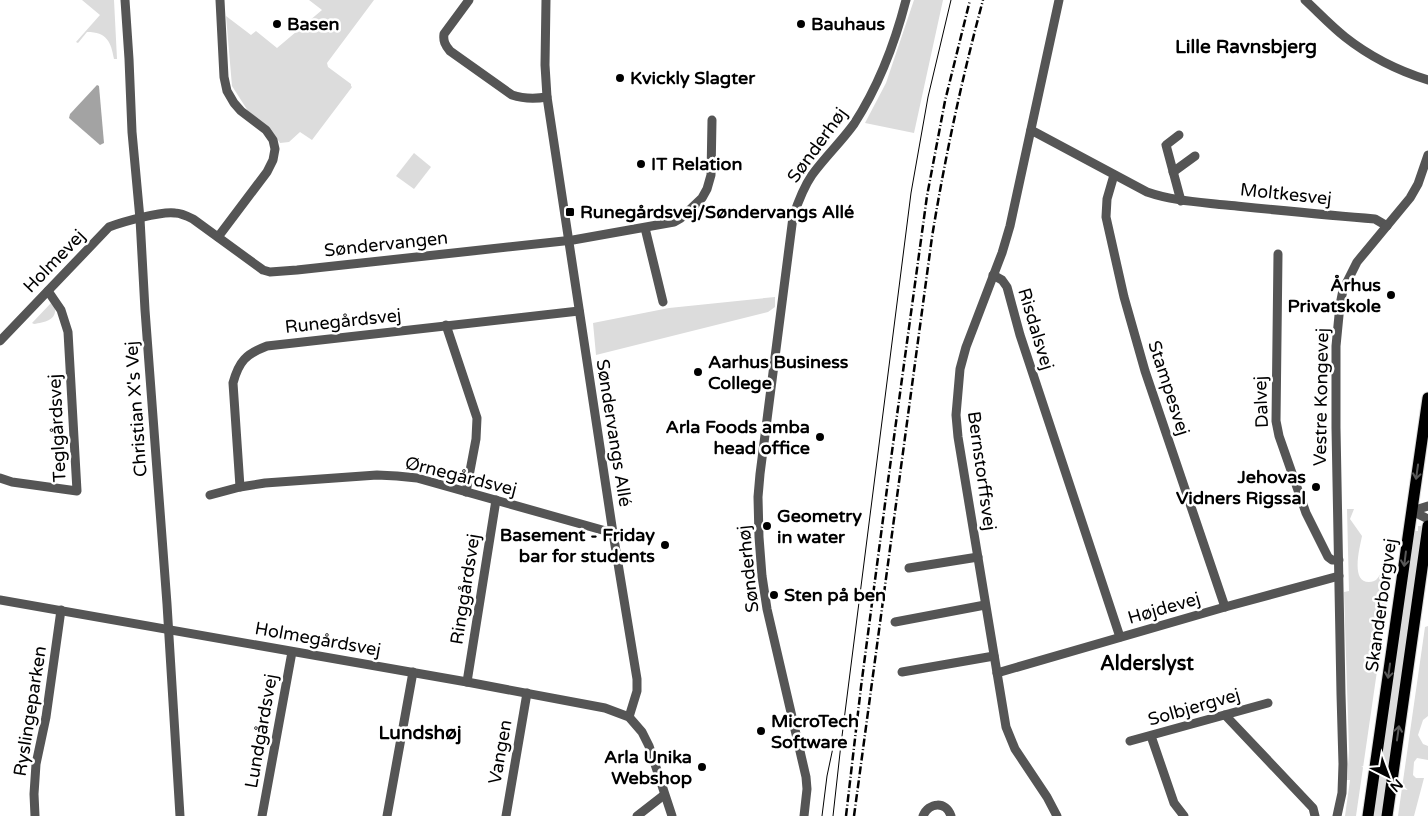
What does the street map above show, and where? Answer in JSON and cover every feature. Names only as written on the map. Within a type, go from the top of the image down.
[{"type":"main road","name":"Skanderborgvej","points":[[1368,816],[1428,398]]},
{"type":"main road","name":"Skanderborgvej","points":[[1387,816],[1428,526]]},
{"type":"street","name":"Christian X's Vej","points":[[125,0],[132,132],[140,219],[180,816]]},
{"type":"street","points":[[218,237],[267,172],[273,160],[275,149],[273,140],[266,130],[241,111],[227,91],[224,77],[220,0]]},
{"type":"street","points":[[469,0],[444,34],[445,45],[450,51],[512,96],[532,99],[547,97]]},
{"type":"street","name":"Søndervangs Allé","points":[[546,0],[545,65],[547,97],[637,679],[636,697],[628,717]]},
{"type":"street","name":"Sønderhøj","points":[[804,816],[807,789],[806,777],[767,610],[759,537],[758,497],[760,474],[776,346],[794,217],[801,194],[813,174],[852,126],[872,92],[894,40],[906,0]]},
{"type":"street","name":"Risdalsvej","points":[[1059,0],[1010,226],[993,275],[1002,280],[1007,287],[1020,335],[1120,637]]},
{"type":"street","points":[[1305,0],[1344,36],[1364,50],[1394,66],[1428,80]]},
{"type":"street","points":[[569,241],[674,222],[680,218],[702,198],[707,189],[711,175],[712,120]]},
{"type":"street","name":"Moltkesvej","points":[[1031,130],[1114,175],[1160,197],[1181,201],[1375,219],[1387,226]]},
{"type":"street","points":[[1179,135],[1166,145],[1181,201]]},
{"type":"street","name":"Vestre Kongevej","points":[[1338,816],[1342,792],[1343,764],[1336,428],[1336,346],[1340,305],[1343,290],[1357,262],[1414,191],[1428,155]]},
{"type":"street","points":[[1173,172],[1195,156]]},
{"type":"street","name":"Stampesvej","points":[[1114,175],[1106,217],[1124,298],[1145,371],[1225,607]]},
{"type":"street","name":"Søndervangen","points":[[140,219],[167,213],[182,214],[193,219],[263,270],[270,272],[569,241]]},
{"type":"street","name":"Holmevej","points":[[0,341],[109,227],[121,222],[140,219]]},
{"type":"street","points":[[645,228],[663,302]]},
{"type":"street","name":"Dalvej","points":[[1278,254],[1276,407],[1279,436],[1306,512],[1328,557],[1332,560],[1339,560]]},
{"type":"street","name":"Bernstorffsvej","points":[[993,275],[966,347],[960,369],[956,415],[958,437],[1006,727],[1015,749],[1058,816]]},
{"type":"street","name":"Teglgårdsvej","points":[[0,478],[12,482],[77,492],[68,332],[61,310],[48,290]]},
{"type":"street","name":"Runegårdsvej","points":[[240,487],[233,383],[243,359],[255,350],[267,346],[579,311]]},
{"type":"street","points":[[446,325],[477,418],[476,439],[466,492]]},
{"type":"street","name":"Ørnegårdsvej","points":[[210,495],[265,483],[397,476],[417,478],[613,533]]},
{"type":"street","name":"Ringgårdsvej","points":[[467,682],[496,500]]},
{"type":"street","points":[[1412,511],[1428,506]]},
{"type":"street","points":[[1412,511],[1428,519]]},
{"type":"street","name":"Bernstorffsvej","points":[[909,568],[978,557]]},
{"type":"street","name":"Højdevej","points":[[997,673],[1339,576]]},
{"type":"street","name":"Holmegårdsvej","points":[[0,600],[527,693],[605,708],[628,717]]},
{"type":"street","points":[[895,622],[986,605]]},
{"type":"street","name":"Ryslingeparken","points":[[35,816],[36,764],[46,717],[61,610]]},
{"type":"street","name":"Lundgårdsvej","points":[[262,816],[292,652]]},
{"type":"street","points":[[902,672],[994,656]]},
{"type":"street","points":[[387,816],[413,672]]},
{"type":"street","name":"Vangen","points":[[506,816],[527,693]]},
{"type":"street","name":"Solbjergvej","points":[[1130,742],[1268,703]]},
{"type":"street","points":[[1225,715],[1312,808],[1315,816]]},
{"type":"street","points":[[628,717],[639,727],[646,740],[672,816]]},
{"type":"street","points":[[1150,736],[1174,803],[1184,816]]},
{"type":"street","points":[[637,816],[664,795]]},
{"type":"street","points":[[923,816],[929,807],[939,805],[947,808],[951,816]]},
{"type":"shaded area","points":[[82,0],[114,0],[117,59],[114,59],[109,43],[104,36],[94,32],[87,32],[78,43],[76,42],[100,15]]},
{"type":"shaded area","points":[[309,0],[374,0],[327,63],[328,67],[351,84],[352,87],[312,140],[300,132],[289,142],[280,143],[269,128],[248,111],[232,86],[226,16],[251,35],[256,31],[277,48],[322,10]]},
{"type":"shaded area","points":[[914,0],[943,0],[914,133],[865,123],[886,83]]},
{"type":"shaded area","points":[[97,85],[99,86],[104,143],[100,145],[69,118],[70,114]]},
{"type":"shaded area","points":[[414,153],[431,167],[414,189],[396,176]]},
{"type":"shaded area","points":[[775,297],[775,307],[768,312],[596,355],[593,323],[669,308]]},
{"type":"shaded area","points":[[51,303],[55,307],[52,318],[32,323]]},
{"type":"shaded area","points":[[1347,509],[1354,509],[1350,519],[1362,536],[1358,555],[1360,576],[1363,580],[1371,582],[1381,573],[1387,574],[1387,602],[1356,816],[1345,816],[1350,780],[1347,780],[1349,751],[1344,592],[1349,591]]},
{"type":"shaded area","points":[[1418,526],[1421,526],[1422,530],[1381,816],[1374,816],[1414,531],[1418,531]]},
{"type":"shaded area","points":[[1428,626],[1428,716],[1423,720],[1418,735],[1423,744],[1428,746],[1428,760],[1417,758],[1414,762],[1413,775],[1416,778],[1424,778],[1414,816],[1398,816],[1425,627]]},
{"type":"tram line","points":[[833,816],[911,193],[928,97],[951,0]]},
{"type":"tram line","points":[[822,816],[827,776],[835,738]]},
{"type":"railway","points":[[846,816],[861,687],[927,196],[945,101],[970,0]]},
{"type":"railway","points":[[854,816],[932,237],[954,118],[983,0]]},
{"type":"place","name":"Basen","points":[[277,24]]},
{"type":"place","name":"Bauhaus","points":[[801,24]]},
{"type":"place","name":"Kvickly Slagter","points":[[620,78]]},
{"type":"place","name":"IT Relation","points":[[641,164]]},
{"type":"place","name":"Runegårdsvej/Søndervangs Allé","points":[[570,212]]},
{"type":"place","name":"Århus Privatskole","points":[[1391,295]]},
{"type":"place","name":"Aarhus Business College","points":[[698,372]]},
{"type":"place","name":"Arla Foods amba head office","points":[[820,437]]},
{"type":"place","name":"Jehovas Vidners Rigssal","points":[[1316,487]]},
{"type":"place","name":"Geometry in water","points":[[767,526]]},
{"type":"place","name":"Basement - Friday bar for students","points":[[665,545]]},
{"type":"place","name":"Sten på ben","points":[[774,595]]},
{"type":"place","name":"MicroTech Software","points":[[761,731]]},
{"type":"place","name":"Arla Unika Webshop","points":[[702,767]]},
{"type":"district","name":"Lille Ravnsbjerg","points":[[1246,47]]},
{"type":"district","name":"Alderslyst","points":[[1147,664]]},
{"type":"district","name":"Lundshøj","points":[[420,733]]}]
